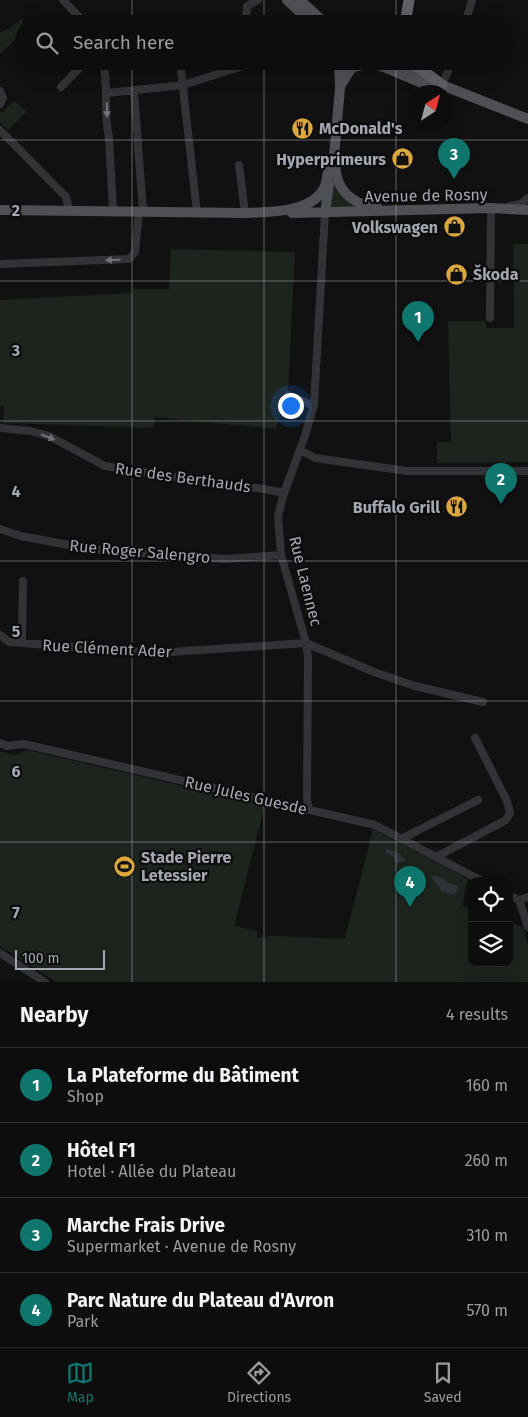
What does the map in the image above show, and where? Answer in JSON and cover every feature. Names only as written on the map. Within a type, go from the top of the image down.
[{"type":"highway","points":[[406,15],[409,0]]},
{"type":"highway","points":[[420,70],[436,85]]},
{"type":"main road","points":[[287,0],[303,15]]},
{"type":"main road","points":[[300,0],[316,15]]},
{"type":"main road","name":"Rue Laennec","points":[[339,70],[340,88],[334,157],[336,175],[342,187],[357,202],[372,206],[409,209]]},
{"type":"main road","points":[[340,88],[350,70]]},
{"type":"main road","points":[[391,70],[429,85]]},
{"type":"main road","points":[[407,70],[433,85]]},
{"type":"main road","points":[[453,94],[528,119]]},
{"type":"main road","name":"Rue Laennec","points":[[308,203],[316,198],[325,186],[329,163],[334,157]]},
{"type":"main road","name":"Rue Laennec","points":[[325,213],[334,157]]},
{"type":"main road","points":[[0,210],[245,213],[285,211],[308,203],[317,206],[325,213]]},
{"type":"main road","name":"Avenue de Rosny","points":[[285,211],[289,213],[325,213],[409,209],[491,208],[528,210]]},
{"type":"street","points":[[63,0],[77,15]]},
{"type":"street","points":[[246,15],[247,6],[258,0]]},
{"type":"street","points":[[467,15],[472,0]]},
{"type":"street","points":[[61,87],[77,70]]},
{"type":"street","points":[[104,70],[113,211]]},
{"type":"street","points":[[181,70],[197,212]]},
{"type":"street","points":[[107,93],[183,85],[228,70]]},
{"type":"street","points":[[443,85],[449,70]]},
{"type":"street","points":[[0,91],[3,96],[0,104]]},
{"type":"street","points":[[0,264],[129,259],[132,257],[135,251],[141,211],[134,91]]},
{"type":"street","points":[[0,130],[66,197],[69,210]]},
{"type":"street","points":[[239,164],[245,213]]},
{"type":"street","points":[[490,318],[491,208],[515,206],[528,198]]},
{"type":"street","name":"Rue Laennec","points":[[309,809],[307,799],[308,657],[306,643],[281,555],[278,516],[314,406],[325,213]]},
{"type":"street","points":[[288,395],[314,406]]},
{"type":"street","name":"Rue des Berthauds","points":[[0,428],[30,431],[49,436],[105,466],[284,493]]},
{"type":"street","points":[[300,450],[315,458],[407,471],[528,471]]},
{"type":"street","name":"Rue Roger Salengro","points":[[0,529],[21,536],[90,549],[226,558],[281,555]]},
{"type":"street","points":[[22,643],[23,581]]},
{"type":"street","name":"Rue Clément Ader","points":[[0,635],[8,642],[156,654],[306,643]]},
{"type":"street","points":[[306,643],[374,672],[415,686],[483,702]]},
{"type":"street","points":[[436,856],[506,820],[510,813],[507,801],[474,738]]},
{"type":"street","name":"Rue Jules Guesde","points":[[0,743],[7,746],[24,744],[375,825],[475,877]]},
{"type":"street","points":[[401,838],[478,800]]},
{"type":"street","points":[[519,900],[528,896]]},
{"type":"street","points":[[513,897],[519,900],[528,927]]},
{"type":"street","points":[[0,953],[45,982]]},
{"type":"shaded area","points":[[15,24],[15,40],[0,54],[0,32]]},
{"type":"shaded area","points":[[14,101],[27,111],[8,130],[0,122],[0,114]]},
{"type":"shaded area","points":[[332,177],[360,208],[327,210]]},
{"type":"shaded area","points":[[513,244],[528,244],[528,462],[437,463],[437,442],[451,442],[448,321],[486,321],[486,328],[514,328]]},
{"type":"shaded area","points":[[171,249],[295,252],[288,390],[276,429],[155,417],[154,428],[3,423],[4,406],[0,406],[0,300],[133,293],[133,289],[169,289]]},
{"type":"shaded area","name":"Stade Pierre Letessier","points":[[27,750],[265,805],[234,926],[257,931],[257,938],[272,936],[345,939],[373,829],[468,879],[462,905],[468,907],[468,967],[513,967],[513,923],[523,927],[528,945],[528,982],[56,982],[0,946],[0,751],[15,755]]},
{"type":"shaded area","points":[[386,849],[401,854],[401,857],[406,860],[394,862],[394,857],[385,852]]},
{"type":"shaded area","points":[[435,876],[458,886],[457,892],[454,895],[442,891],[431,877]]},
{"type":"place","name":"McDonald's","points":[[303,128]]},
{"type":"place","name":"Hyperprimeurs","points":[[402,159]]},
{"type":"place","name":"Marche Frais Drive","points":[[454,179]]},
{"type":"place","name":"Volkswagen","points":[[454,227]]},
{"type":"place","name":"Škoda","points":[[457,274]]},
{"type":"place","name":"La Plateforme du Bâtiment","points":[[418,342]]},
{"type":"place","name":"Hôtel F1","points":[[501,504]]},
{"type":"place","name":"Buffalo Grill","points":[[456,507]]},
{"type":"place","name":"Stade Pierre Letessier","points":[[125,866]]},
{"type":"place","name":"Parc Nature du Plateau d'Avron","points":[[410,907]]}]
